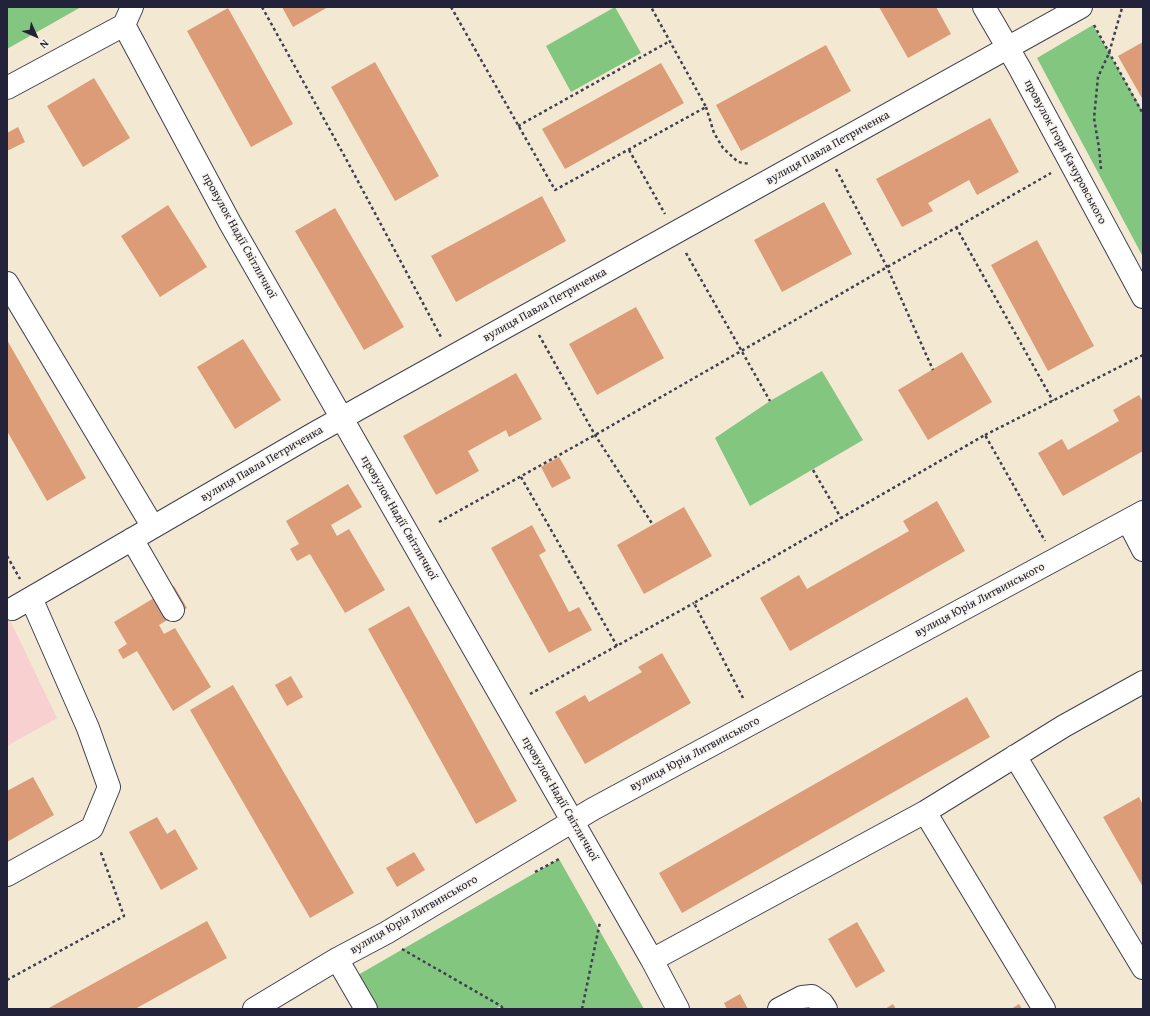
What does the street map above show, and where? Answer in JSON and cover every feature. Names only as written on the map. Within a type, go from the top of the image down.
[{"type":"street","name":"провулок Ігоря Качуровського","points":[[984,7],[1019,67],[1143,297]]},
{"type":"street","name":"вулиця Павла Петриченка","points":[[12,609],[342,417],[1081,7]]},
{"type":"street","points":[[7,88],[40,70],[128,16]]},
{"type":"street","name":"провулок Надії Світличної","points":[[128,16],[230,222],[652,960],[678,1009]]},
{"type":"street","points":[[7,104],[40,70]]},
{"type":"street","points":[[7,283],[153,527]]},
{"type":"street","points":[[1136,517],[1143,550]]},
{"type":"street","name":"вулиця Юрія Литвинського","points":[[254,1009],[337,959],[386,933],[600,805],[1136,517]]},
{"type":"street","points":[[132,539],[173,610]]},
{"type":"street","points":[[7,875],[92,828],[109,787],[88,728],[31,598]]},
{"type":"street","points":[[652,960],[925,812],[1064,726],[1143,682]]},
{"type":"street","points":[[1015,756],[1143,968]]},
{"type":"street","points":[[925,812],[1044,1009]]},
{"type":"street","points":[[337,959],[366,1009]]},
{"type":"street","points":[[779,1009],[802,997],[812,996],[822,1002],[826,1009]]},
{"type":"path","points":[[262,7],[345,157],[442,338]]},
{"type":"path","points":[[451,7],[555,190],[706,107]]},
{"type":"path","points":[[651,7],[706,107],[714,133],[723,148],[738,162],[755,165]]},
{"type":"path","points":[[1101,171],[1094,118],[1098,77],[1109,53],[1122,8]]},
{"type":"path","points":[[1093,25],[1143,114]]},
{"type":"path","points":[[518,126],[670,41]]},
{"type":"path","points":[[629,150],[666,214]]},
{"type":"path","points":[[836,169],[887,267],[933,370]]},
{"type":"path","points":[[439,522],[595,435],[1053,171]]},
{"type":"path","points":[[956,227],[1053,401]]},
{"type":"path","points":[[686,254],[770,401]]},
{"type":"path","points":[[539,335],[595,435],[653,525]]},
{"type":"path","points":[[530,694],[694,603],[985,435],[1143,355]]},
{"type":"path","points":[[985,435],[1045,541]]},
{"type":"path","points":[[812,470],[841,518]]},
{"type":"path","points":[[521,477],[618,646]]},
{"type":"path","points":[[694,603],[743,698]]},
{"type":"path","points":[[7,980],[124,916],[92,828]]},
{"type":"path","points":[[582,1009],[600,922]]},
{"type":"path","points":[[386,933],[398,947],[501,1006],[503,1009]]},
{"type":"shaded area","points":[[7,614],[57,718],[7,746]]},
{"type":"green space","points":[[7,7],[81,7],[7,49]]},
{"type":"green space","points":[[615,7],[641,53],[571,92],[546,46]]},
{"type":"green space","points":[[1093,25],[1143,112],[1143,257],[1037,58]]},
{"type":"green space","points":[[822,371],[863,440],[750,506],[715,438],[770,401]]},
{"type":"green space","points":[[559,859],[644,1009],[503,1009],[501,1006],[495,1009],[377,1009],[358,975]]},
{"type":"building","points":[[282,7],[328,7],[293,27]]},
{"type":"building","points":[[879,7],[936,7],[951,34],[908,58]]},
{"type":"building","points":[[228,8],[293,124],[251,147],[187,31]]},
{"type":"building","points":[[1143,42],[1143,100],[1118,56]]},
{"type":"building","points":[[826,45],[851,91],[741,151],[716,105]]},
{"type":"building","points":[[375,62],[439,176],[395,201],[331,87]]},
{"type":"building","points":[[661,63],[684,103],[565,169],[542,129]]},
{"type":"building","points":[[94,78],[130,138],[83,167],[47,106]]},
{"type":"building","points":[[990,118],[1019,172],[977,195],[969,180],[928,203],[933,211],[902,227],[876,179]]},
{"type":"building","points":[[18,127],[25,142],[7,151],[7,133]]},
{"type":"building","points":[[542,196],[566,241],[456,302],[431,256]]},
{"type":"building","points":[[824,202],[852,254],[782,292],[754,240]]},
{"type":"building","points":[[168,205],[207,267],[160,297],[121,236]]},
{"type":"building","points":[[335,208],[404,327],[364,350],[295,231]]},
{"type":"building","points":[[1037,240],[1094,346],[1048,371],[991,265]]},
{"type":"building","points":[[636,307],[664,358],[597,395],[569,344]]},
{"type":"building","points":[[243,339],[281,400],[235,429],[197,367]]},
{"type":"building","points":[[7,340],[86,478],[47,501],[7,431]]},
{"type":"building","points":[[962,352],[992,402],[928,440],[898,390]]},
{"type":"building","points":[[516,373],[542,419],[509,437],[506,430],[468,451],[479,471],[436,495],[403,436]]},
{"type":"building","points":[[1139,395],[1143,402],[1143,451],[1063,496],[1038,453],[1062,439],[1068,450],[1119,421],[1113,410]]},
{"type":"building","points":[[559,457],[571,478],[552,488],[541,467]]},
{"type":"building","points":[[348,484],[362,507],[331,525],[337,536],[349,529],[385,590],[345,613],[310,554],[297,561],[290,549],[299,544],[286,521]]},
{"type":"building","points":[[937,501],[965,551],[790,651],[760,598],[799,575],[807,589],[909,531],[903,521]]},
{"type":"building","points":[[684,507],[712,556],[644,594],[617,545]]},
{"type":"building","points":[[532,525],[546,551],[539,555],[569,612],[579,607],[592,630],[549,653],[491,548]]},
{"type":"building","points":[[174,586],[187,608],[159,625],[164,634],[175,628],[211,687],[173,711],[137,651],[123,659],[118,650],[127,644],[114,622]]},
{"type":"building","points":[[409,606],[517,801],[476,824],[368,629]]},
{"type":"building","points":[[662,653],[691,703],[585,764],[555,712],[585,695],[589,702],[642,672],[638,667]]},
{"type":"building","points":[[291,676],[303,697],[287,706],[275,685]]},
{"type":"building","points":[[233,685],[354,893],[310,918],[190,710]]},
{"type":"building","points":[[967,697],[990,737],[682,913],[659,873]]},
{"type":"building","points":[[33,777],[54,815],[7,842],[7,791]]},
{"type":"building","points":[[1139,797],[1143,805],[1143,887],[1103,817]]},
{"type":"building","points":[[157,817],[167,834],[175,829],[198,869],[161,890],[129,832]]},
{"type":"building","points":[[414,852],[425,870],[397,887],[386,868]]},
{"type":"building","points":[[207,921],[227,958],[135,1009],[47,1009]]},
{"type":"building","points":[[857,922],[885,971],[856,988],[828,939]]},
{"type":"building","points":[[740,994],[748,1009],[727,1009],[724,1003]]},
{"type":"building","points":[[893,1004],[896,1009],[885,1009]]},
{"type":"building","points":[[1019,1004],[1022,1009],[1011,1009]]}]
